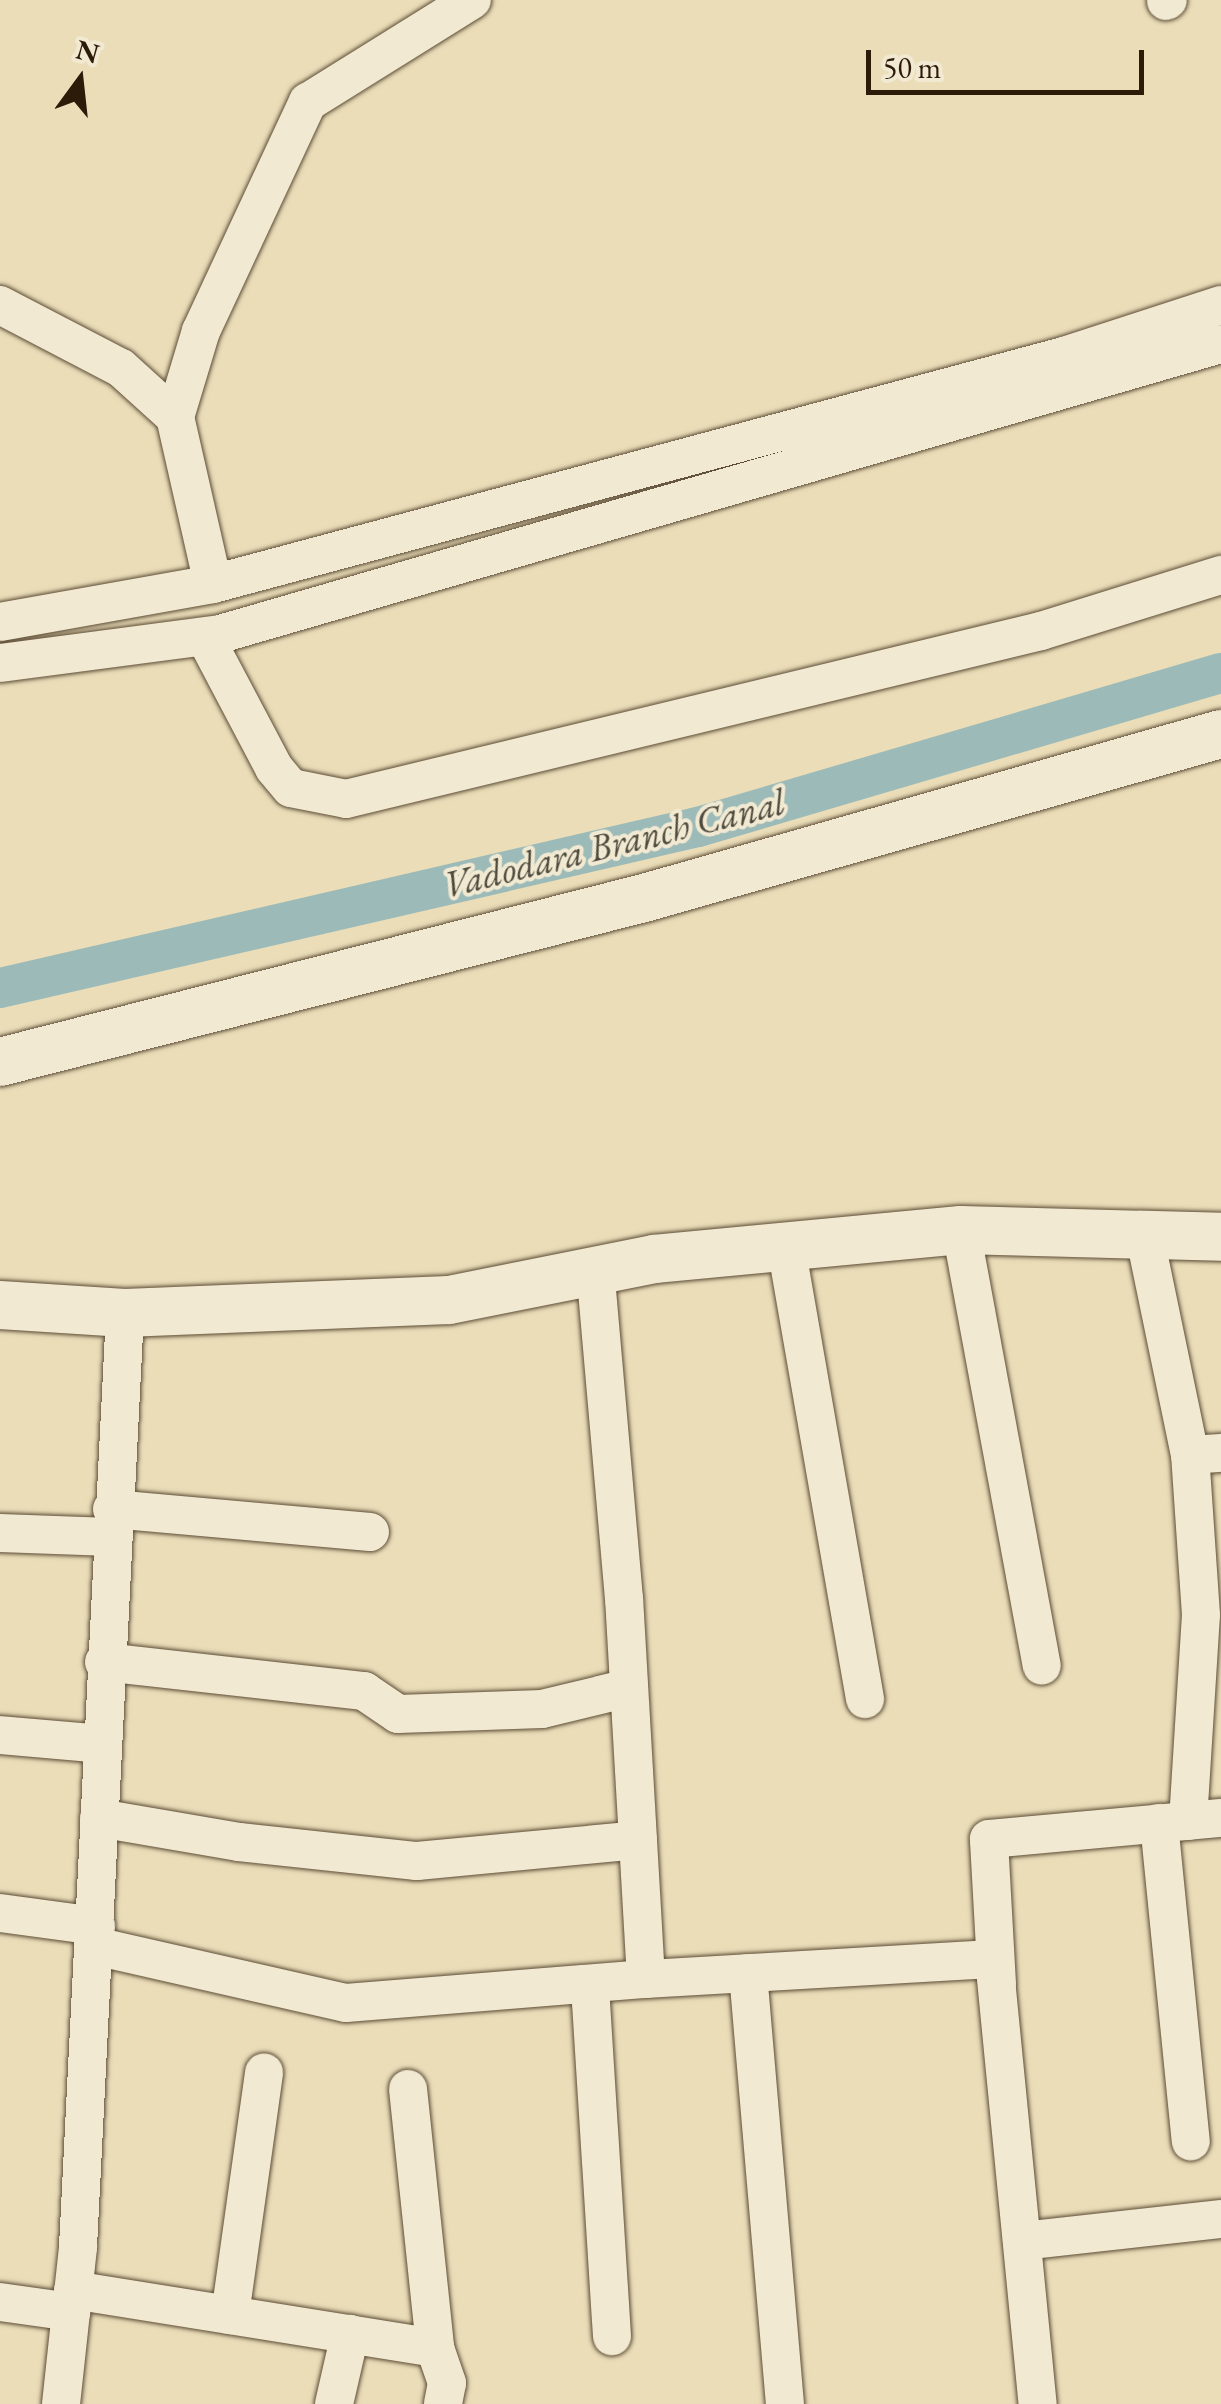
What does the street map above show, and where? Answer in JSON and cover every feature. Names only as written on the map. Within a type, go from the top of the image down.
[{"type":"street","points":[[214,584],[175,416],[201,331],[308,102],[472,0]]},
{"type":"street","points":[[0,304],[121,368],[175,416]]},
{"type":"street","points":[[0,622],[214,584],[1064,356],[1221,306]]},
{"type":"street","points":[[0,663],[205,637],[1221,344]]},
{"type":"street","points":[[205,637],[274,768],[291,788],[346,800],[1041,631],[1221,574]]},
{"type":"street","points":[[0,1062],[644,898],[1221,734]]},
{"type":"street","points":[[961,1230],[1042,1666]]},
{"type":"street","points":[[0,1305],[125,1312],[449,1300],[595,1270],[786,1246],[961,1230],[1221,1238]]},
{"type":"street","points":[[1144,1233],[1206,1454],[1211,1615],[1189,1821],[1191,2140]]},
{"type":"street","points":[[786,1246],[866,1699]]},
{"type":"street","points":[[595,1270],[629,1688],[646,1979]]},
{"type":"street","points":[[61,2404],[72,2301],[95,1936],[104,1662],[125,1312]]},
{"type":"street","points":[[0,1533],[111,1523],[370,1532]]},
{"type":"street","points":[[104,1662],[364,1690],[398,1714],[542,1709],[629,1688]]},
{"type":"street","points":[[0,1735],[102,1744]]},
{"type":"street","points":[[99,1818],[238,1842],[417,1861],[638,1840]]},
{"type":"street","points":[[997,1986],[989,1839],[1189,1821]]},
{"type":"street","points":[[0,1913],[346,2002],[646,1979],[994,1959],[1038,2404]]},
{"type":"street","points":[[748,1973],[785,2404]]},
{"type":"street","points":[[590,1986],[612,2336]]},
{"type":"street","points":[[230,2315],[264,2072]]},
{"type":"street","points":[[408,2090],[435,2348],[446,2382],[442,2404]]},
{"type":"street","points":[[1022,2241],[1221,2220]]},
{"type":"street","points":[[0,2302],[72,2301],[230,2315],[435,2348]]},
{"type":"street","points":[[334,2404],[350,2334]]},
{"type":"waterway","name":"Vadodara Branch Canal","points":[[0,988],[698,827],[1221,673]]}]
